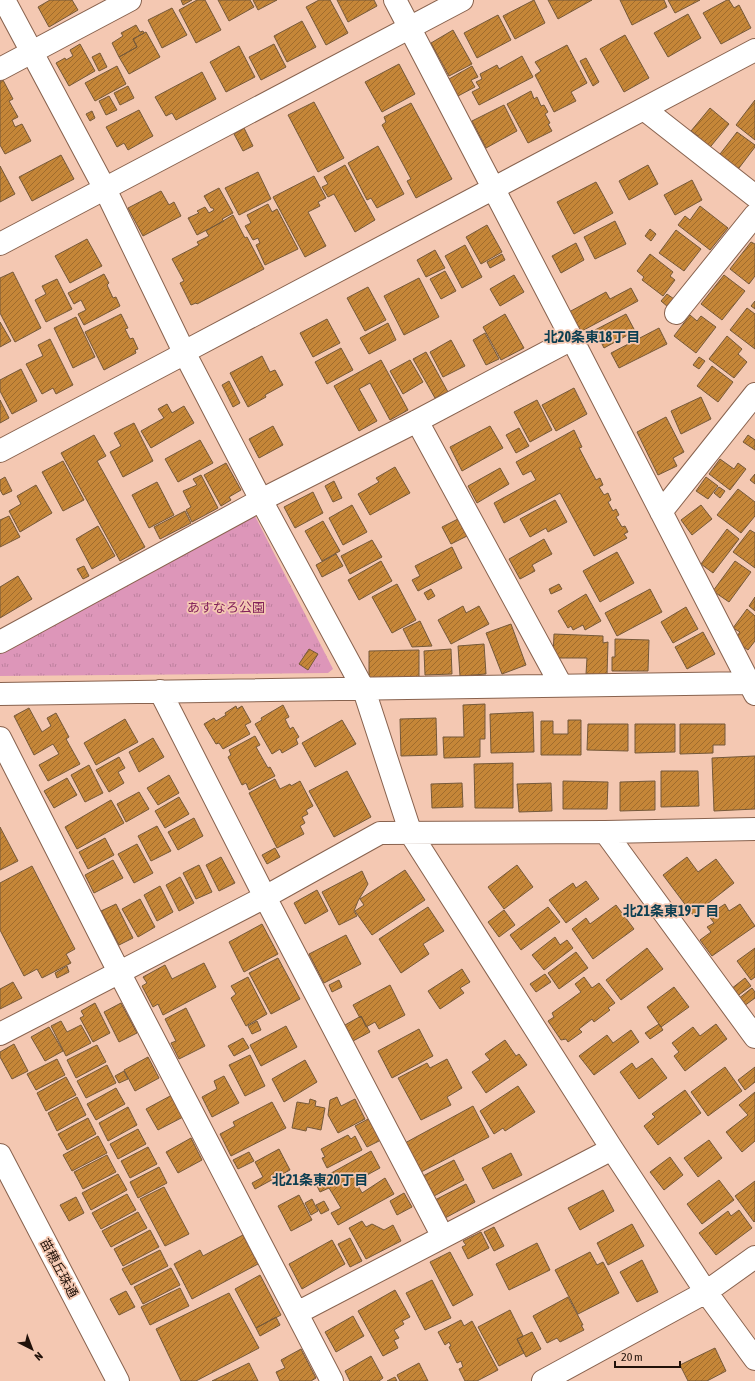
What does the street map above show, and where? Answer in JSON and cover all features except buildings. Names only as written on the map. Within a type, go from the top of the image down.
[{"type":"street","points":[[4,0],[105,189],[184,352],[261,500],[364,690],[411,834],[612,1149],[706,1292],[755,1359]]},
{"type":"street","points":[[0,69],[130,0]]},
{"type":"street","points":[[0,694],[160,691],[364,690],[561,685],[754,684],[661,512],[395,0]]},
{"type":"street","points":[[0,244],[462,0]]},
{"type":"street","points":[[0,451],[174,360],[184,352],[755,50]]},
{"type":"street","points":[[644,109],[755,196]]},
{"type":"street","points":[[676,313],[755,214]]},
{"type":"street","points":[[0,642],[261,500],[417,421],[572,339]]},
{"type":"street","points":[[661,512],[755,394]]},
{"type":"street","points":[[417,421],[561,685]]},
{"type":"street","points":[[160,691],[265,897],[444,1237]]},
{"type":"street","points":[[0,738],[119,972],[332,1381]]},
{"type":"street","points":[[0,1034],[265,897],[380,833],[605,832],[755,829]]},
{"type":"street","points":[[605,832],[755,1037]]},
{"type":"street","points":[[297,1313],[612,1149]]},
{"type":"street","name":"苗穂丘珠通","points":[[0,1155],[118,1381]]},
{"type":"street","points":[[542,1381],[706,1292],[755,1257]]},
{"type":"green space","name":"あすなろ公園","points":[[255,516],[333,669],[328,673],[0,676],[0,652]]},
{"type":"district","name":"北20条東18丁目","points":[[592,337]]},
{"type":"district","name":"北21条東19丁目","points":[[671,911]]},
{"type":"district","name":"北21条東20丁目","points":[[320,1180]]}]
